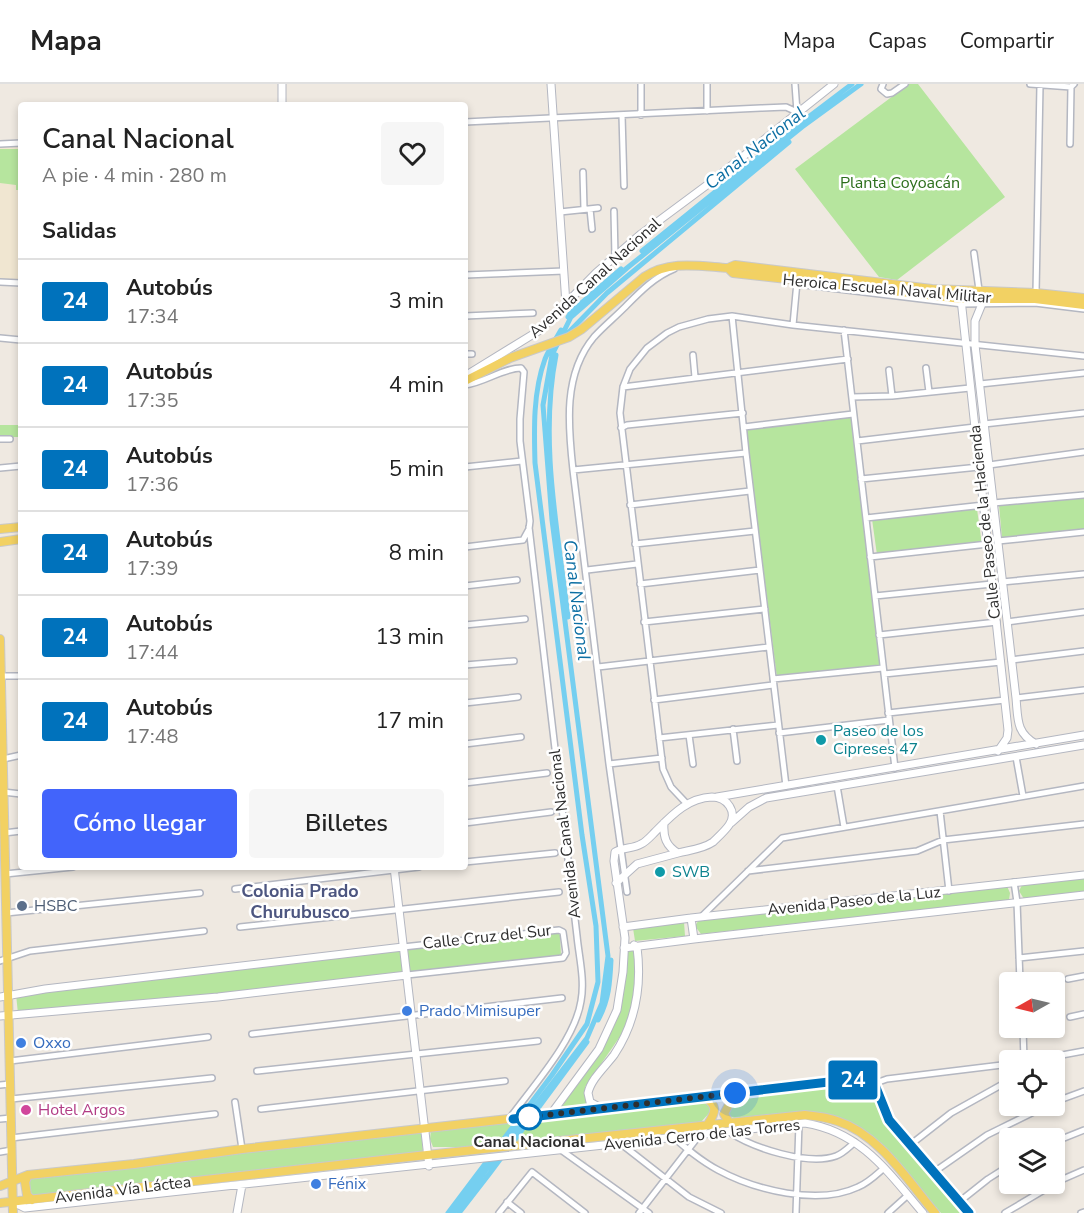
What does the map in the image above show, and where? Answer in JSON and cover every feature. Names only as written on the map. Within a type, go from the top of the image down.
[{"type":"main road","name":"Heroica Escuela Naval Militar","points":[[468,381],[514,356],[562,340],[582,329],[655,270],[678,264],[728,268],[735,265],[932,289],[982,302],[1035,299],[1084,307]]},
{"type":"main road","name":"Heroica Escuela Naval Militar","points":[[728,268],[734,273],[797,283],[962,297],[979,290],[1084,298]]},
{"type":"main road","points":[[0,529],[18,527]]},
{"type":"main road","points":[[0,542],[18,539]]},
{"type":"main road","points":[[0,639],[4,833],[2,857],[6,913],[3,928],[4,1016],[10,1056],[13,1213]]},
{"type":"main road","points":[[511,1119],[863,1078],[873,1084],[889,1120],[969,1213]]},
{"type":"main road","points":[[729,1122],[724,1114],[725,1109],[735,1093]]},
{"type":"main road","points":[[703,1097],[711,1101],[715,1107],[708,1124]]},
{"type":"main road","name":"Avenida Cerro de las Torres","points":[[490,1149],[794,1115],[838,1121],[876,1145],[935,1213]]},
{"type":"main road","name":"Avenida Vía Láctea","points":[[0,1186],[28,1175],[511,1119]]},
{"type":"main road","name":"Avenida Vía Láctea","points":[[13,1202],[490,1149]]},
{"type":"main road","points":[[28,1175],[25,1182],[27,1195],[32,1200]]},
{"type":"main road","points":[[0,1203],[13,1202]]},
{"type":"street","points":[[282,84],[282,102]]},
{"type":"street","points":[[551,84],[566,304]]},
{"type":"street","points":[[640,84],[641,115]]},
{"type":"street","points":[[707,84],[707,111]]},
{"type":"street","points":[[468,122],[786,107],[797,112],[795,84]]},
{"type":"street","name":"Avenida Canal Nacional","points":[[468,374],[540,330],[615,256],[641,234],[707,185],[834,84]]},
{"type":"street","points":[[882,87],[887,94],[905,84]]},
{"type":"street","points":[[1030,84],[1073,86],[1070,144]]},
{"type":"street","points":[[1036,293],[1040,85]]},
{"type":"street","points":[[622,115],[624,186]]},
{"type":"street","points":[[0,144],[18,143]]},
{"type":"street","points":[[583,172],[587,209],[592,229]]},
{"type":"street","points":[[560,212],[598,208]]},
{"type":"street","points":[[614,211],[615,256]]},
{"type":"street","points":[[974,253],[979,290]]},
{"type":"street","points":[[627,892],[573,470],[570,404],[573,381],[582,355],[594,337],[645,287],[664,273],[694,266]]},
{"type":"street","points":[[468,275],[564,271]]},
{"type":"street","points":[[0,282],[18,283]]},
{"type":"street","points":[[794,325],[797,283]]},
{"type":"street","name":"Calle Paseo de la Hacienda","points":[[962,297],[1008,730]]},
{"type":"street","name":"Calle Paseo de la Hacienda","points":[[982,302],[975,321],[975,345],[1019,727]]},
{"type":"street","points":[[468,316],[533,313]]},
{"type":"street","points":[[732,316],[750,491],[786,786]]},
{"type":"street","points":[[687,804],[667,779],[662,759],[624,464],[620,399],[630,369],[638,358],[667,333],[691,322],[732,316],[794,325],[1084,356]]},
{"type":"street","points":[[844,330],[895,768]]},
{"type":"street","points":[[0,338],[18,340]]},
{"type":"street","points":[[693,355],[695,377]]},
{"type":"street","points":[[623,387],[848,359]]},
{"type":"street","name":"Avenida Canal Nacional","points":[[468,383],[476,384],[519,368],[524,370],[525,375],[520,419],[522,461],[578,945],[582,999],[576,1021],[566,1040],[511,1119]]},
{"type":"street","points":[[926,368],[929,392]]},
{"type":"street","points":[[889,370],[892,396]]},
{"type":"street","points":[[980,384],[1084,373]]},
{"type":"street","points":[[852,397],[892,396],[970,388]]},
{"type":"street","points":[[621,428],[627,425],[742,413]]},
{"type":"street","points":[[984,424],[1084,413]]},
{"type":"street","points":[[744,427],[854,414]]},
{"type":"street","points":[[973,415],[983,414]]},
{"type":"street","points":[[857,441],[975,427]]},
{"type":"street","points":[[976,438],[986,437]]},
{"type":"street","points":[[0,439],[10,439]]},
{"type":"street","points":[[989,465],[1084,452]]},
{"type":"street","points":[[573,470],[746,453]]},
{"type":"street","points":[[468,467],[522,461]]},
{"type":"street","points":[[0,468],[18,466]]},
{"type":"street","points":[[861,479],[979,467]]},
{"type":"street","points":[[630,505],[750,491]]},
{"type":"street","points":[[993,503],[1084,495]]},
{"type":"street","points":[[866,518],[984,505]]},
{"type":"street","points":[[468,547],[523,540],[529,527]]},
{"type":"street","points":[[634,544],[755,531]]},
{"type":"street","points":[[998,541],[1084,532]]},
{"type":"street","points":[[870,557],[988,544]]},
{"type":"street","points":[[587,570],[637,564]]},
{"type":"street","points":[[640,584],[760,570]]},
{"type":"street","points":[[1002,582],[1084,574]]},
{"type":"street","points":[[468,586],[517,580]]},
{"type":"street","points":[[875,596],[992,584]]},
{"type":"street","points":[[644,622],[765,609]]},
{"type":"street","points":[[1007,622],[1084,612]]},
{"type":"street","points":[[468,625],[525,618]]},
{"type":"street","points":[[879,635],[997,622]]},
{"type":"street","points":[[598,667],[769,647]]},
{"type":"street","points":[[1000,652],[1011,651]]},
{"type":"street","points":[[1011,660],[1084,651]]},
{"type":"street","points":[[468,665],[514,661]]},
{"type":"street","points":[[654,700],[773,682],[1001,662]]},
{"type":"street","points":[[1,676],[18,676]]},
{"type":"street","points":[[1016,698],[1084,690]]},
{"type":"street","points":[[468,703],[518,697]]},
{"type":"street","points":[[888,713],[1005,700]]},
{"type":"street","points":[[779,732],[889,720]]},
{"type":"street","points":[[659,738],[778,724]]},
{"type":"street","points":[[998,751],[1007,738],[1008,730],[1017,733],[1019,727]]},
{"type":"street","points":[[1019,727],[1023,736],[1036,744]]},
{"type":"street","points":[[733,729],[737,761]]},
{"type":"street","points":[[689,735],[693,764]]},
{"type":"street","points":[[552,1114],[582,1074],[606,1036],[617,1010],[625,938],[616,883],[615,852],[642,844],[687,804],[713,797],[1084,735]]},
{"type":"street","points":[[468,744],[521,737]]},
{"type":"street","points":[[616,883],[637,864],[700,848],[711,843],[741,813],[758,801],[1081,746],[1076,737]]},
{"type":"street","points":[[3,759],[18,755]]},
{"type":"street","points":[[963,757],[964,765]]},
{"type":"street","points":[[1016,757],[1023,796]]},
{"type":"street","points":[[609,764],[662,759]]},
{"type":"street","points":[[942,759],[943,768]]},
{"type":"street","points":[[468,783],[547,773]]},
{"type":"street","points":[[837,786],[844,827]]},
{"type":"street","points":[[701,917],[777,841],[787,836],[1084,786]]},
{"type":"street","points":[[3,792],[18,794]]},
{"type":"street","points":[[713,797],[723,800],[730,807],[732,816],[730,825]]},
{"type":"street","points":[[940,811],[949,891]]},
{"type":"street","points":[[468,823],[551,812]]},
{"type":"street","points":[[664,823],[665,839],[670,848],[678,853]]},
{"type":"street","points":[[748,871],[917,851],[943,840],[1084,824]]},
{"type":"street","points":[[4,833],[18,831]]},
{"type":"street","points":[[468,862],[555,853]]},
{"type":"street","points":[[5,874],[44,870]]},
{"type":"street","points":[[235,889],[379,870]]},
{"type":"street","points":[[394,870],[429,1166]]},
{"type":"street","name":"Avenida Paseo de la Luz","points":[[623,927],[1084,874]]},
{"type":"street","points":[[1014,882],[1020,972]]},
{"type":"street","points":[[240,927],[559,892]]},
{"type":"street","points":[[6,913],[200,893]]},
{"type":"street","name":"Avenida Paseo de la Luz","points":[[624,948],[1084,895]]},
{"type":"street","points":[[691,918],[694,939]]},
{"type":"street","name":"Calle Cruz del Sur","points":[[4,997],[45,989],[403,946],[559,930],[563,932],[566,953],[563,958],[218,997],[4,1016]]},
{"type":"street","points":[[3,959],[30,951],[204,931]]},
{"type":"street","points":[[602,1108],[590,1102],[589,1089],[631,1025],[638,989],[637,947],[625,938]]},
{"type":"street","points":[[1019,958],[1084,951]]},
{"type":"street","points":[[1068,979],[1084,976]]},
{"type":"street","points":[[252,1034],[562,998]]},
{"type":"street","points":[[1070,1017],[1084,1014]]},
{"type":"street","points":[[0,1053],[10,1056],[208,1037]]},
{"type":"street","points":[[257,1071],[538,1041]]},
{"type":"street","points":[[1065,1056],[1084,1052]]},
{"type":"street","points":[[873,1084],[887,1079],[999,1065]]},
{"type":"street","points":[[10,1100],[212,1078]]},
{"type":"street","points":[[261,1108],[505,1081]]},
{"type":"street","points":[[0,1085],[10,1084]]},
{"type":"street","points":[[910,1145],[951,1113],[999,1086]]},
{"type":"street","points":[[1065,1098],[1084,1091]]},
{"type":"street","points":[[235,1102],[242,1149]]},
{"type":"street","points":[[11,1138],[215,1114]]},
{"type":"street","points":[[934,1172],[987,1135],[1026,1116]]},
{"type":"street","points":[[0,1119],[11,1118]]},
{"type":"street","points":[[641,1211],[708,1124]]},
{"type":"street","points":[[796,1213],[799,1124]]},
{"type":"street","name":"Avenida Cerro de las Torres","points":[[483,1159],[560,1149],[623,1146],[673,1137],[799,1124],[817,1125],[836,1131],[855,1142],[884,1168],[923,1213]]},
{"type":"street","points":[[1065,1138],[1084,1130]]},
{"type":"street","points":[[729,1132],[752,1145],[798,1156],[826,1158],[843,1152],[855,1142]]},
{"type":"street","points":[[673,1137],[704,1162],[733,1177],[758,1186],[796,1194],[818,1195],[843,1192],[867,1182],[884,1168]]},
{"type":"street","points":[[623,1146],[689,1197],[722,1213]]},
{"type":"street","points":[[560,1149],[641,1211],[649,1213]]},
{"type":"street","points":[[0,1152],[12,1150]]},
{"type":"street","name":"Avenida Vía Láctea","points":[[13,1202],[25,1208],[483,1159]]},
{"type":"street","points":[[1065,1178],[1084,1170]]},
{"type":"street","points":[[499,1213],[532,1172],[585,1213]]},
{"type":"street","points":[[959,1202],[999,1172]]},
{"type":"street","points":[[237,1213],[242,1185]]},
{"type":"street","points":[[1005,1213],[1036,1194]]},
{"type":"street","points":[[888,1213],[908,1195]]},
{"type":"street","points":[[507,1202],[521,1213]]},
{"type":"shaded area","points":[[18,146],[18,280],[0,279],[0,147]]},
{"type":"green space","name":"Planta Coyoacán","points":[[909,84],[918,84],[1005,197],[897,280],[879,277],[795,169]]},
{"type":"green space","points":[[0,149],[18,149],[18,190],[16,190],[16,185],[0,183]]},
{"type":"green space","points":[[857,412],[886,667],[777,678],[745,424]]},
{"type":"green space","points":[[0,425],[18,425],[18,437],[0,437]]},
{"type":"green space","points":[[1084,494],[1084,530],[1002,538],[999,505]]},
{"type":"green space","points":[[977,509],[982,545],[877,555],[872,519]]},
{"type":"green space","points":[[1084,877],[1084,891],[1024,899],[1019,891],[1023,883]]},
{"type":"green space","points":[[1007,886],[1010,893],[1009,900],[701,934],[695,926],[700,918]]},
{"type":"green space","points":[[684,922],[685,936],[635,941],[633,928]]},
{"type":"green space","points":[[558,931],[561,956],[399,976],[18,1014],[16,994]]},
{"type":"green space","points":[[628,949],[635,949],[636,956],[635,989],[628,1025],[585,1087],[585,1098],[591,1107],[559,1111],[602,1047],[619,1009]]},
{"type":"green space","points":[[857,1083],[869,1090],[886,1120],[967,1213],[941,1213],[894,1158],[839,1117],[794,1112],[734,1118],[729,1116],[728,1112],[736,1096]]},
{"type":"green space","points":[[707,1102],[713,1109],[701,1122],[473,1147],[433,1147],[430,1139],[431,1130]]},
{"type":"green space","points":[[421,1129],[423,1152],[35,1196],[29,1193],[28,1181],[33,1177]]},
{"type":"waterway","name":"Canal Nacional","points":[[642,251],[852,84]]},
{"type":"waterway","name":"Canal Nacional","points":[[453,1213],[587,1038],[602,1003],[608,956],[552,520],[543,405],[552,355],[571,317],[627,268],[802,127],[861,84]]},
{"type":"waterway","name":"Canal Nacional","points":[[565,336],[607,293],[789,142]]},
{"type":"waterway","name":"Canal Nacional","points":[[568,317],[621,269]]},
{"type":"waterway","name":"Canal Nacional","points":[[448,1213],[552,1075],[587,1024],[598,982],[596,926],[582,835],[535,463],[538,384],[545,359],[561,330]]},
{"type":"waterway","name":"Canal Nacional","points":[[556,355],[551,387],[550,453],[555,519],[568,617]]},
{"type":"waterway","name":"Canal Nacional","points":[[598,1020],[607,998],[611,960]]},
{"type":"waterway","name":"Canal Nacional","points":[[459,1213],[587,1042]]},
{"type":"bus line","name":"24","points":[[513,1119],[863,1078],[875,1085],[889,1120],[969,1213]]},
{"type":"place","name":"Paseo de los Cipreses 47","points":[[821,740]]},
{"type":"place","name":"SWB","points":[[660,872]]},
{"type":"place","name":"HSBC","points":[[22,906]]},
{"type":"place","name":"Prado Mimisuper","points":[[407,1011]]},
{"type":"place","name":"Oxxo","points":[[21,1043]]},
{"type":"place","name":"Hotel Argos","points":[[26,1110]]},
{"type":"place","name":"Canal Nacional","points":[[529,1117]]},
{"type":"place","name":"Fénix","points":[[316,1184]]},
{"type":"district","name":"Colonia Prado Churubusco","points":[[300,901]]},
{"type":"route","points":[[529,1117],[735,1093]]}]
